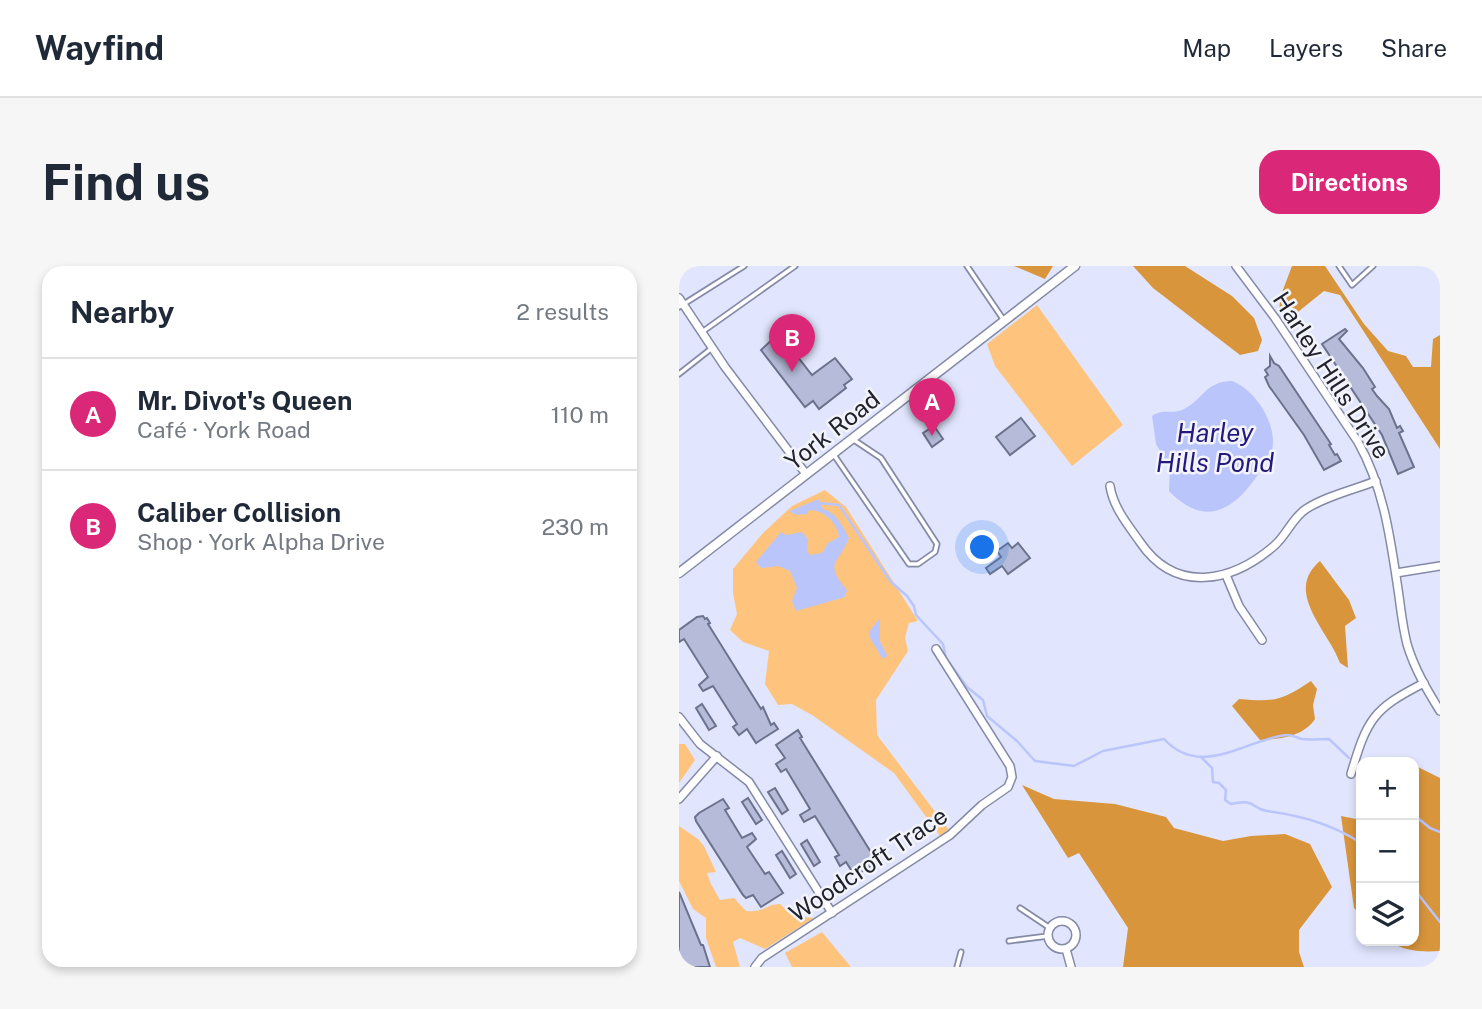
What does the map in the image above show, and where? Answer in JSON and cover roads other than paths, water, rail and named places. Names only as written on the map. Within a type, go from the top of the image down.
[{"type":"street","name":"York Road","points":[[679,573],[1075,266]]},
{"type":"street","name":"Harley Hills Drive","points":[[1236,266],[1275,318],[1358,442],[1376,481],[1388,522],[1406,641],[1440,711]]},
{"type":"street","points":[[680,303],[806,474]]},
{"type":"street","points":[[1110,486],[1115,505],[1145,549],[1160,564],[1192,577],[1226,575],[1237,570],[1274,546],[1305,510],[1376,481]]},
{"type":"street","points":[[1396,573],[1440,566]]},
{"type":"street","points":[[1226,575],[1239,606],[1262,640]]},
{"type":"street","name":"Woodcroft Trace","points":[[755,967],[762,958],[942,841],[1010,784],[1010,766],[936,649]]},
{"type":"street","points":[[1351,774],[1363,735],[1373,718],[1395,699],[1424,682]]},
{"type":"street","points":[[679,717],[700,744],[749,782],[832,913]]},
{"type":"street","points":[[679,799],[717,756]]},
{"type":"street","points":[[1062,921],[1074,927],[1076,940],[1066,949],[1054,947],[1049,932],[1062,921]]},
{"type":"street","points":[[1066,949],[1071,967]]},
{"type":"lane","points":[[680,303],[744,266]]},
{"type":"lane","points":[[702,332],[795,266]]},
{"type":"lane","points":[[967,266],[1005,321]]},
{"type":"lane","points":[[1339,266],[1352,285],[1373,266]]},
{"type":"lane","points":[[679,374],[712,348]]},
{"type":"lane","points":[[833,453],[909,564],[918,564],[935,552],[937,544],[881,457],[852,439]]},
{"type":"lane","points":[[1020,908],[1049,932]]},
{"type":"lane","points":[[1009,941],[1049,932]]},
{"type":"lane","points":[[957,967],[961,952]]},
{"type":"water","name":"Harley Hills Pond","points":[[1232,381],[1249,392],[1263,410],[1272,430],[1272,451],[1253,482],[1241,495],[1216,511],[1201,511],[1186,505],[1169,491],[1170,468],[1156,444],[1152,416],[1160,412],[1180,411],[1215,384]]},
{"type":"water","points":[[819,499],[823,509],[836,517],[849,538],[834,568],[847,590],[845,597],[796,611],[792,601],[797,588],[790,571],[778,566],[761,568],[756,562],[781,532],[786,535],[802,532],[808,539],[807,552],[811,555],[822,553],[828,543],[839,537],[836,526],[825,515],[809,510],[807,514],[796,515],[789,511]]},
{"type":"water","points":[[880,618],[880,641],[886,658],[882,658],[869,632]]},
{"type":"waterway","points":[[819,503],[839,505],[891,582],[907,596],[916,615],[943,644],[946,658],[967,687],[983,700],[987,716],[1017,741],[1035,761],[1074,766],[1103,751],[1164,739],[1178,751],[1208,757],[1288,735],[1302,739],[1329,739],[1349,758]]},
{"type":"waterway","points":[[1201,757],[1212,768],[1213,782],[1219,783],[1226,790],[1225,800],[1231,804],[1250,803],[1262,810],[1316,822],[1356,840]]},
{"type":"waterway","points":[[1419,819],[1440,832]]},
{"type":"waterway","points":[[1419,895],[1440,922]]},
{"type":"place","name":"Caliber Collision","points":[[792,372]]},
{"type":"place","name":"Mr. Divot's Queen","points":[[932,436]]}]
